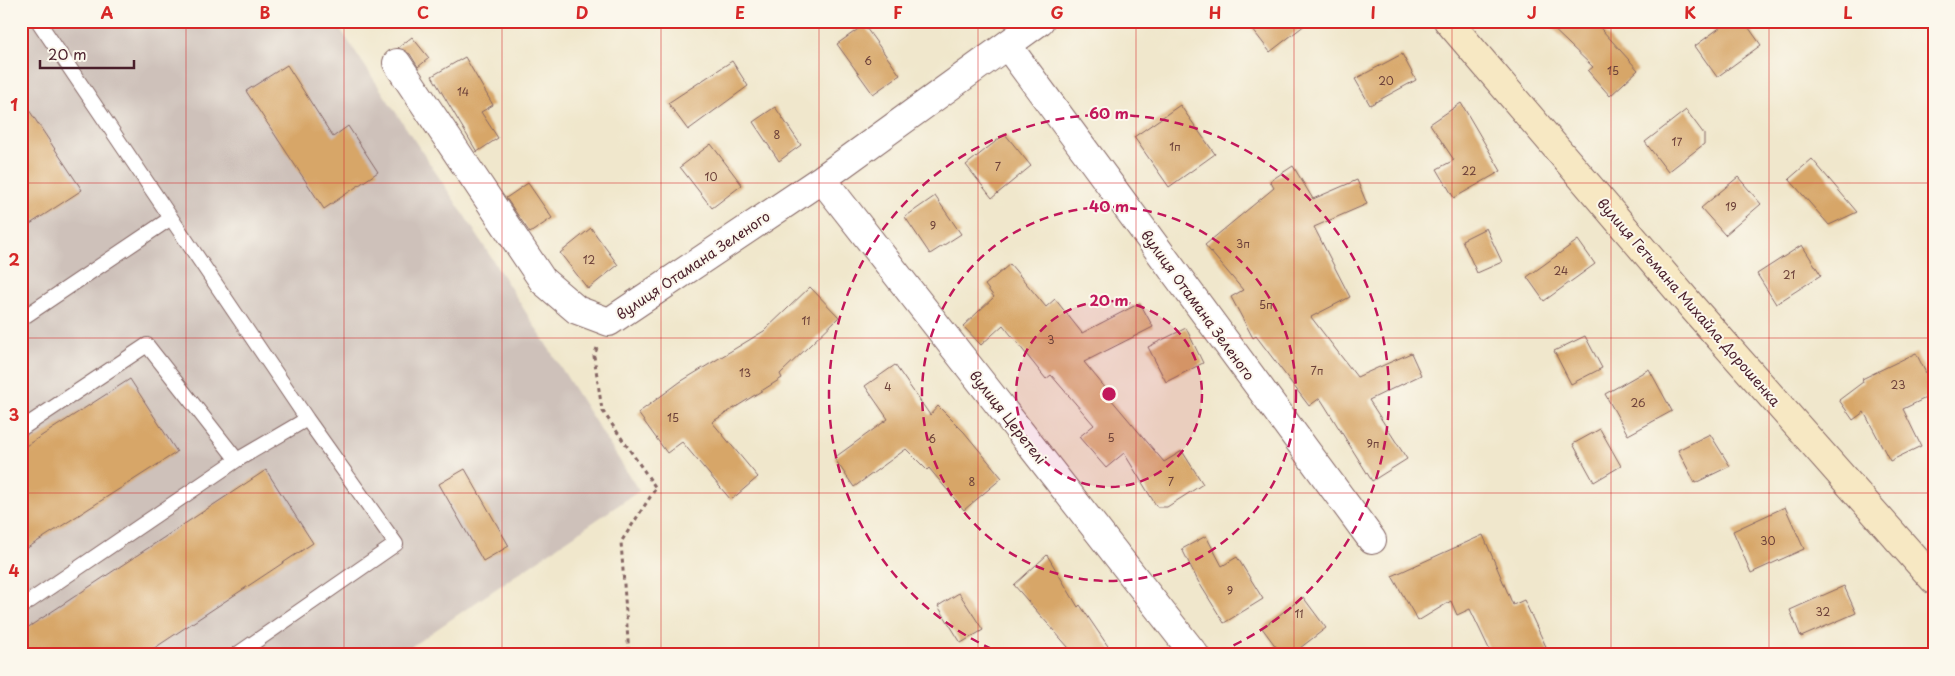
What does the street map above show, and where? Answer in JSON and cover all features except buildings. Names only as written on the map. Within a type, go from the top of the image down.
[{"type":"street","name":"вулиця Отамана Зеленого","points":[[398,63],[543,281],[577,310],[608,322],[822,179],[1040,21]]},
{"type":"street","name":"вулиця Гетьмана Михайла Дорошенка","points":[[1448,21],[1693,308],[1934,580]]},
{"type":"street","name":"вулиця Отамана Зеленого","points":[[1007,46],[1372,540]]},
{"type":"street","name":"вулиця Церетелі","points":[[822,179],[1195,655]]},
{"type":"lane","points":[[38,21],[307,419],[396,544],[236,655]]},
{"type":"lane","points":[[21,320],[171,218]]},
{"type":"lane","points":[[21,429],[147,345],[237,460]]},
{"type":"lane","points":[[21,607],[237,460],[307,419]]},
{"type":"path","points":[[608,322],[594,356],[602,410],[656,488],[621,542],[629,655]]},
{"type":"shaded area","points":[[21,21],[335,21],[470,224],[639,491],[399,655],[21,655]]}]
